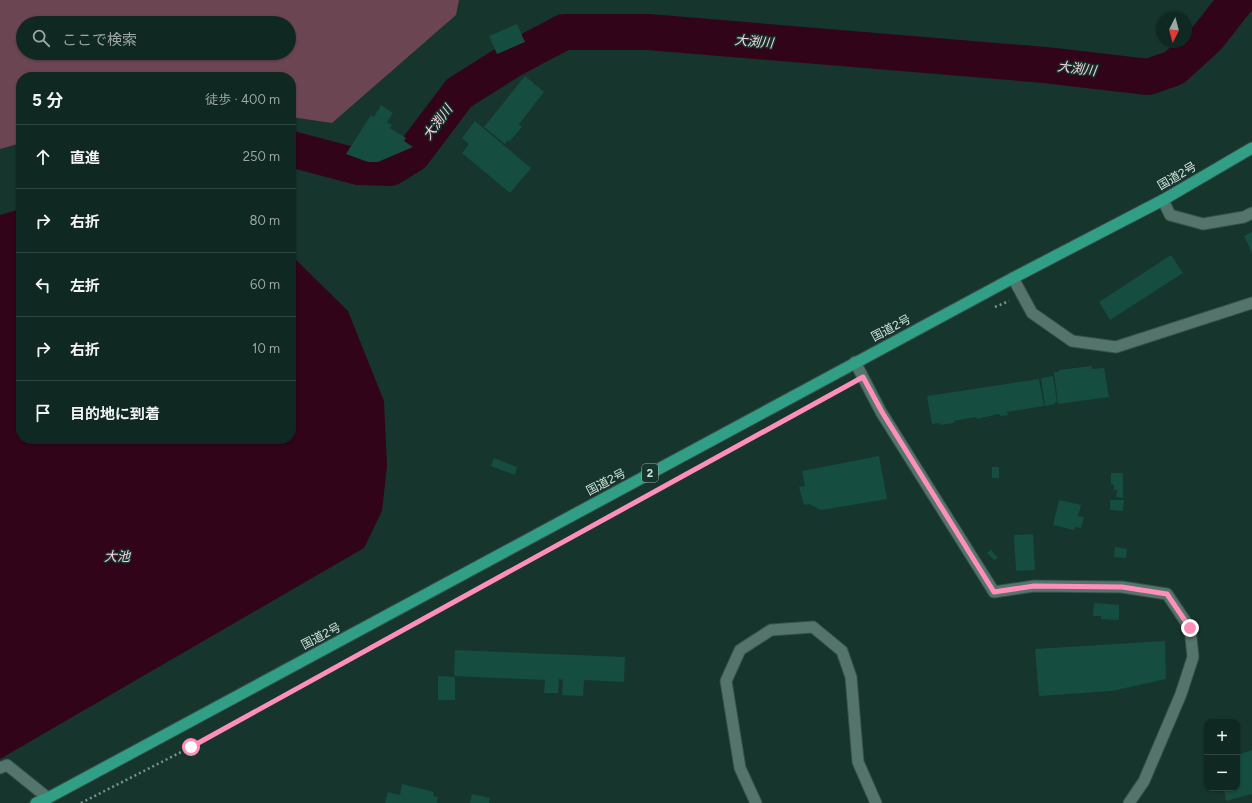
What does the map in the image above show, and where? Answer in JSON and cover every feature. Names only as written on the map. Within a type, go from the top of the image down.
[{"type":"highway","name":"国道2号","points":[[36,803],[48,798],[855,362],[1163,200],[1252,148]]},
{"type":"street","points":[[1163,200],[1170,215],[1203,224],[1244,217],[1252,213]]},
{"type":"street","points":[[1013,278],[1032,313],[1072,341],[1116,348],[1252,303]]},
{"type":"street","points":[[855,362],[882,412],[994,592],[1034,586],[1122,587],[1167,594],[1190,628],[1193,657],[1181,694],[1144,781],[1129,803]]},
{"type":"street","points":[[756,803],[740,768],[726,681],[740,650],[771,630],[813,628],[842,651],[851,677],[858,762],[876,803]]},
{"type":"street","points":[[0,768],[7,765],[48,798]]},
{"type":"path","points":[[994,308],[1021,294]]},
{"type":"path","points":[[81,803],[191,747],[621,509]]},
{"type":"shaded area","points":[[0,0],[459,0],[456,15],[332,123],[296,118],[296,72],[16,72],[16,144],[0,149]]},
{"type":"water","name":"大池","points":[[16,210],[16,444],[296,444],[296,260],[348,311],[384,401],[387,466],[382,511],[364,548],[0,759],[0,215]]},
{"type":"building","points":[[517,24],[525,42],[497,54],[489,36]]},
{"type":"building","points":[[525,76],[544,92],[519,124],[522,127],[509,142],[508,140],[505,144],[484,127]]},
{"type":"building","points":[[381,105],[393,113],[387,122],[392,125],[390,128],[406,138],[404,141],[413,147],[378,162],[368,162],[346,154],[371,115],[374,117]]},
{"type":"building","points":[[475,121],[531,168],[510,193],[462,153],[469,144],[462,138]]},
{"type":"building","points":[[1252,232],[1252,253],[1244,236]]},
{"type":"building","points":[[1171,255],[1183,273],[1110,320],[1099,302]]},
{"type":"building","points":[[1092,366],[1092,369],[1104,368],[1109,397],[1058,404],[1054,372]]},
{"type":"building","points":[[1053,376],[1057,402],[1055,402],[1055,404],[1045,406],[1041,378]]},
{"type":"building","points":[[1039,379],[1044,406],[1007,412],[1008,415],[1000,416],[999,414],[977,419],[976,417],[954,421],[954,423],[940,425],[940,423],[932,424],[927,396]]},
{"type":"building","points":[[879,456],[887,499],[821,510],[809,504],[804,505],[799,487],[805,486],[802,471]]},
{"type":"building","points":[[494,458],[517,467],[515,475],[491,466]]},
{"type":"building","points":[[992,467],[999,467],[999,478],[992,478]]},
{"type":"building","points":[[1111,473],[1123,473],[1123,498],[1116,497],[1117,490],[1114,490],[1114,485],[1111,484]]},
{"type":"building","points":[[1059,500],[1081,505],[1078,516],[1084,517],[1081,528],[1075,527],[1074,530],[1053,525]]},
{"type":"building","points":[[1110,500],[1124,500],[1123,511],[1110,510]]},
{"type":"building","points":[[1033,534],[1035,570],[1016,571],[1014,535]]},
{"type":"building","points":[[1115,547],[1127,549],[1126,558],[1114,557]]},
{"type":"building","points":[[991,550],[998,558],[994,560],[987,553]]},
{"type":"building","points":[[1094,603],[1119,605],[1119,620],[1101,619],[1101,616],[1093,616]]},
{"type":"building","points":[[1165,641],[1166,679],[1112,691],[1039,696],[1035,649]]},
{"type":"building","points":[[455,650],[625,657],[624,682],[584,680],[583,696],[562,695],[563,680],[559,679],[558,693],[544,693],[545,680],[454,676]]},
{"type":"building","points":[[438,676],[455,677],[455,700],[438,700]]},
{"type":"building","points":[[1252,750],[1252,794],[1226,801],[1224,791],[1240,791],[1240,754]]},
{"type":"building","points":[[402,784],[434,792],[433,796],[438,797],[437,803],[385,803],[388,792],[400,795]]},
{"type":"building","points":[[472,794],[490,798],[489,803],[470,803]]},
{"type":"waterway","name":"大渕川","points":[[296,150],[359,167],[390,168],[413,154],[459,93],[513,59],[564,32],[648,32],[1045,65],[1148,77],[1174,68],[1207,38],[1237,0]]},
{"type":"route","points":[[191,747],[635,501],[863,377],[882,412],[994,592],[1034,586],[1122,587],[1167,594],[1190,628]]}]
